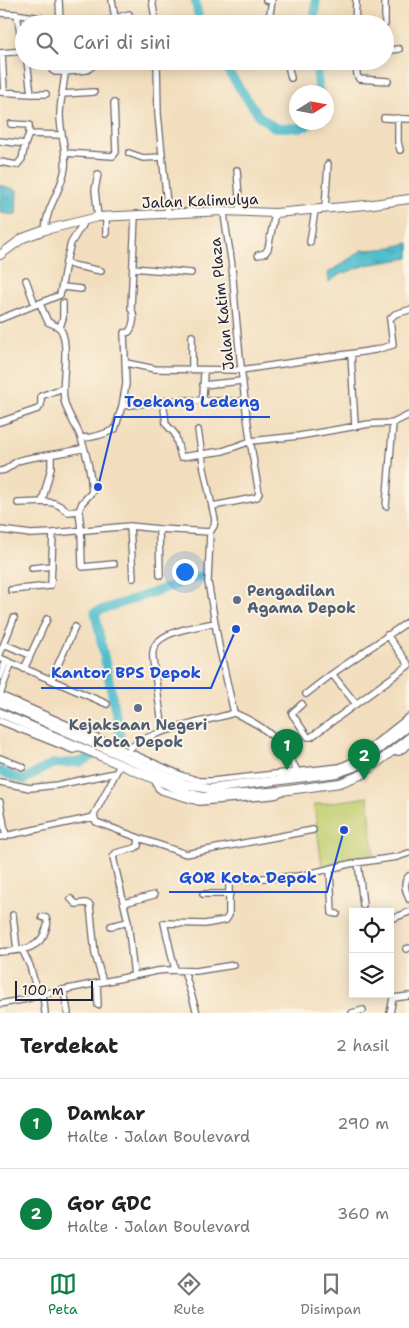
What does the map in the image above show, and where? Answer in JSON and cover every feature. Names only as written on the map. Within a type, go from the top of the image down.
[{"type":"main road","name":"Jalan Kalimulya","points":[[0,255],[23,238],[46,230],[98,217],[224,211],[275,213],[409,199]]},
{"type":"main road","points":[[0,702],[120,765],[190,794],[203,797],[281,791],[340,783],[356,778],[409,738]]},
{"type":"main road","points":[[0,713],[185,784],[209,790],[300,774],[314,776],[337,773],[357,766],[409,725]]},
{"type":"main road","points":[[314,776],[317,786]]},
{"type":"street","points":[[59,0],[60,15]]},
{"type":"street","points":[[112,0],[114,15]]},
{"type":"street","points":[[152,0],[154,15]]},
{"type":"street","points":[[266,0],[273,0],[271,15]]},
{"type":"street","points":[[355,15],[356,0]]},
{"type":"street","points":[[385,0],[385,15]]},
{"type":"street","points":[[0,13],[22,15]]},
{"type":"street","points":[[394,50],[399,49]]},
{"type":"street","points":[[15,52],[1,53],[2,92],[46,94]]},
{"type":"street","points":[[28,70],[31,94]]},
{"type":"street","points":[[52,70],[55,72],[87,70]]},
{"type":"street","points":[[157,70],[162,157],[168,214]]},
{"type":"street","points":[[289,70],[291,78]]},
{"type":"street","points":[[358,70],[359,79],[388,80]]},
{"type":"street","points":[[46,230],[48,211],[61,184],[64,169],[65,153],[61,135],[60,112],[66,72]]},
{"type":"street","points":[[62,94],[94,92]]},
{"type":"street","points":[[65,153],[113,156],[116,152],[114,103]]},
{"type":"street","points":[[384,118],[409,119]]},
{"type":"street","points":[[398,118],[400,150]]},
{"type":"street","points":[[0,162],[17,165],[22,159],[29,134],[29,125],[11,124]]},
{"type":"street","points":[[29,134],[61,135]]},
{"type":"street","points":[[0,141],[25,144]]},
{"type":"street","points":[[129,153],[143,158],[162,157]]},
{"type":"street","points":[[325,209],[328,164]]},
{"type":"street","points":[[237,170],[240,211]]},
{"type":"street","points":[[98,174],[95,190],[98,217]]},
{"type":"street","points":[[310,242],[315,210]]},
{"type":"street","name":"Jalan Katim Plaza","points":[[213,506],[257,497],[259,493],[244,402],[231,254],[224,211]]},
{"type":"street","points":[[258,255],[268,249],[275,213]]},
{"type":"street","points":[[81,438],[108,433],[115,429],[122,406],[126,384],[124,332],[129,332],[133,327],[134,313],[131,308],[136,216]]},
{"type":"street","points":[[106,217],[106,233]]},
{"type":"street","points":[[0,319],[60,294],[71,243],[85,220]]},
{"type":"street","points":[[66,262],[102,271]]},
{"type":"street","points":[[133,268],[191,272]]},
{"type":"street","points":[[26,280],[37,305],[48,322],[60,328]]},
{"type":"street","points":[[63,287],[81,289]]},
{"type":"street","points":[[63,302],[63,318],[60,328],[65,356],[63,388],[66,408],[81,438],[91,479],[92,492],[82,503],[78,511],[81,529],[82,566],[114,564]]},
{"type":"street","points":[[126,363],[155,369],[241,370],[375,350],[393,345],[390,319],[396,314],[409,310]]},
{"type":"street","points":[[192,336],[192,369]]},
{"type":"street","points":[[350,354],[355,426]]},
{"type":"street","points":[[203,400],[204,370]]},
{"type":"street","points":[[204,385],[242,382]]},
{"type":"street","points":[[0,422],[38,409],[41,405],[41,396],[63,388]]},
{"type":"street","points":[[122,406],[163,401],[244,402]]},
{"type":"street","points":[[163,401],[166,424],[175,434],[181,457],[223,451],[251,441],[299,436],[355,426],[394,423],[409,414]]},
{"type":"street","points":[[386,506],[394,423]]},
{"type":"street","points":[[198,430],[201,454],[215,520],[210,532],[208,582],[225,676],[234,713]]},
{"type":"street","points":[[0,471],[6,471],[18,461],[84,448]]},
{"type":"street","points":[[42,502],[51,468],[51,456]]},
{"type":"street","points":[[18,503],[54,503],[68,512],[78,511]]},
{"type":"street","points":[[0,530],[31,534],[130,526],[210,532]]},
{"type":"street","points":[[130,526],[133,578]]},
{"type":"street","points":[[159,529],[160,575]]},
{"type":"street","points":[[11,590],[50,586],[53,533]]},
{"type":"street","points":[[32,568],[52,566]]},
{"type":"street","points":[[0,654],[14,618]]},
{"type":"street","points":[[24,669],[47,619]]},
{"type":"street","points":[[306,694],[409,621]]},
{"type":"street","points":[[163,731],[153,649],[157,643],[168,635],[215,623]]},
{"type":"street","points":[[51,680],[76,627]]},
{"type":"street","points":[[302,704],[292,714],[308,737],[311,737],[409,665],[388,635]]},
{"type":"street","points":[[4,644],[30,655]]},
{"type":"street","points":[[107,704],[6,661],[0,695],[128,750],[183,776],[200,781],[300,774],[340,767],[353,761],[409,717]]},
{"type":"street","points":[[332,674],[356,704]]},
{"type":"street","points":[[128,750],[140,741],[163,731],[214,720],[234,713],[255,722],[265,729],[285,750],[300,774]]},
{"type":"street","points":[[0,721],[73,750],[83,746]]},
{"type":"street","points":[[393,751],[399,752],[409,745]]},
{"type":"street","points":[[0,758],[23,767]]},
{"type":"street","points":[[120,765],[94,812],[96,822],[186,854],[313,830]]},
{"type":"street","points":[[0,782],[30,788],[57,785],[115,773]]},
{"type":"street","points":[[0,802],[3,837],[94,817]]},
{"type":"street","points":[[134,976],[128,922],[113,858],[116,853],[138,846],[139,838]]},
{"type":"street","points":[[175,970],[164,923],[205,924],[226,920],[229,915],[229,880],[300,876],[358,862],[409,853]]},
{"type":"street","points":[[358,862],[363,905]]},
{"type":"street","points":[[330,869],[332,913],[337,914]]},
{"type":"street","points":[[409,876],[405,881],[409,899]]},
{"type":"street","points":[[203,894],[230,894]]},
{"type":"street","points":[[124,903],[154,895]]},
{"type":"street","points":[[70,899],[76,904],[86,903],[90,906],[95,954],[103,982]]},
{"type":"street","points":[[394,918],[409,912]]},
{"type":"street","points":[[13,914],[20,950],[30,966],[41,994],[45,1013]]},
{"type":"street","points":[[0,952],[20,950],[34,946],[43,937],[48,924],[46,918],[42,917]]},
{"type":"street","points":[[110,926],[128,922]]},
{"type":"street","points":[[0,1004],[27,999],[41,994],[167,970],[208,970],[234,965]]},
{"type":"street","points":[[184,971],[197,1013]]},
{"type":"street","points":[[96,984],[98,1005]]},
{"type":"street","points":[[64,991],[68,1013]]},
{"type":"street","points":[[390,1013],[393,998],[409,996]]},
{"type":"street","points":[[352,1013],[364,1010]]},
{"type":"green space","points":[[368,797],[374,854],[322,866],[314,805]]},
{"type":"water","points":[[0,185],[17,190],[16,215],[0,213]]},
{"type":"water","points":[[409,243],[409,258],[366,265],[339,275],[329,282],[328,273],[362,250],[382,249]]},
{"type":"waterway","points":[[195,0],[198,15]]},
{"type":"waterway","points":[[315,15],[316,0]]},
{"type":"waterway","points":[[227,70],[259,116],[274,127],[289,128]]},
{"type":"waterway","points":[[317,70],[318,85]]},
{"type":"waterway","points":[[0,771],[23,780],[52,764],[81,762],[121,739],[95,612],[205,575]]},
{"type":"place","name":"Toekang Ledeng","points":[[98,487]]},
{"type":"place","name":"Pengadilan Agama Depok","points":[[237,600]]},
{"type":"place","name":"Kantor BPS Depok","points":[[236,629]]},
{"type":"place","name":"Kejaksaan Negeri Kota Depok","points":[[138,708]]},
{"type":"place","name":"Damkar","points":[[287,770]]},
{"type":"place","name":"Gor GDC","points":[[364,780]]},
{"type":"place","name":"GOR Kota Depok","points":[[344,830]]}]
